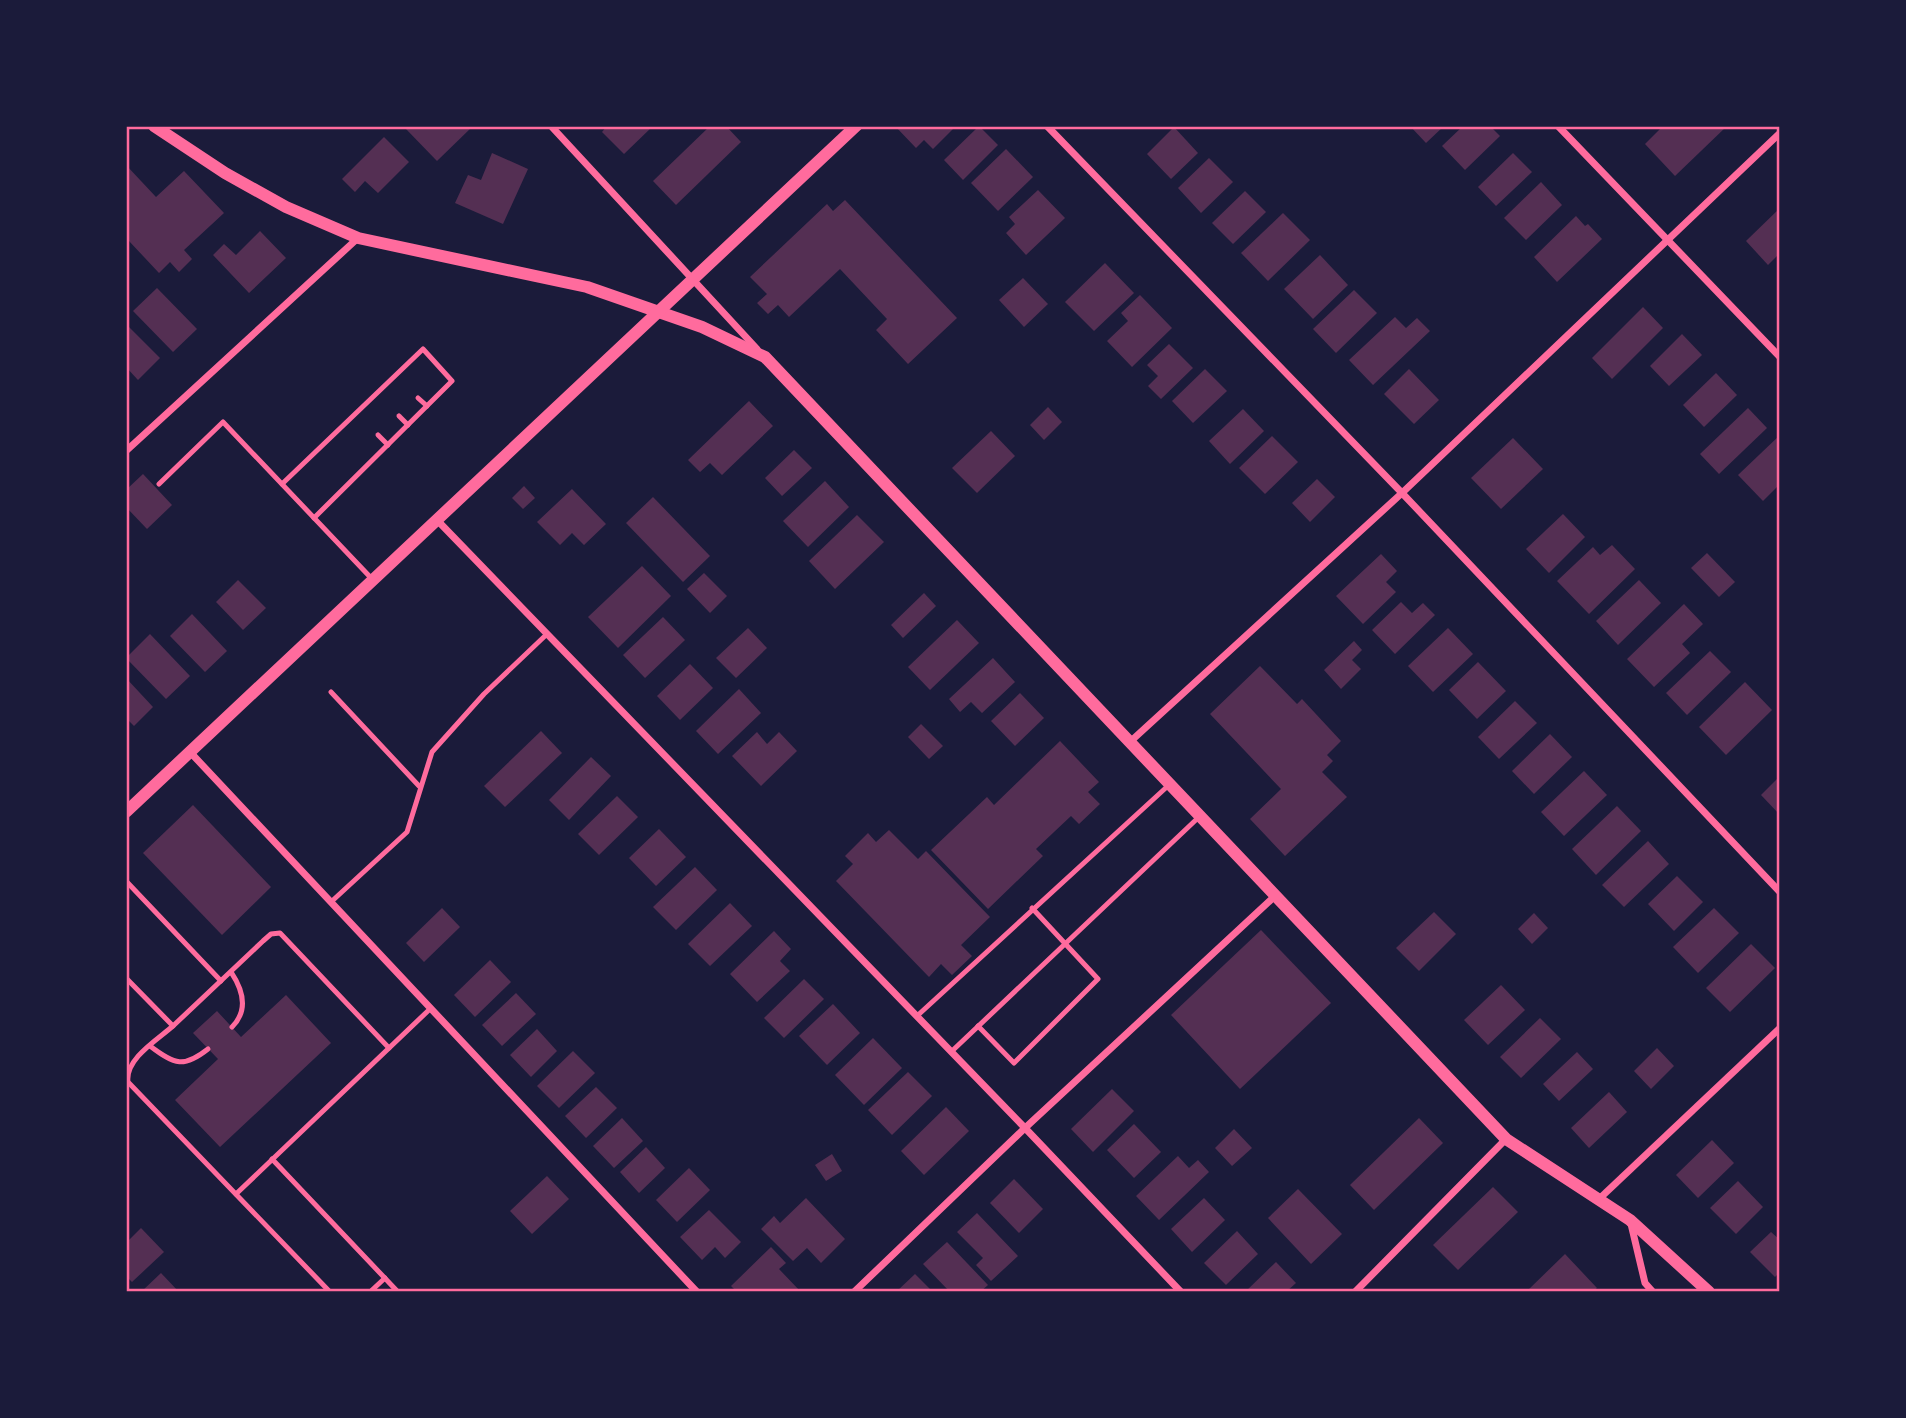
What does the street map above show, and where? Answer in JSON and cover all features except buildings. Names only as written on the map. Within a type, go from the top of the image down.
[{"type":"street","points":[[551,126],[691,281],[1131,741],[1506,1139],[1630,1220],[1709,1292]]},
{"type":"street","points":[[126,812],[856,126]]},
{"type":"street","points":[[1047,126],[1402,493],[1780,892]]},
{"type":"street","points":[[1558,126],[1780,357]]},
{"type":"street","points":[[163,129],[225,173],[286,207],[358,237],[587,287],[702,327],[765,357]]},
{"type":"street","points":[[1131,741],[1402,493],[1780,133]]},
{"type":"street","points":[[126,451],[358,237]]},
{"type":"street","points":[[437,520],[1181,1292]]},
{"type":"street","points":[[190,752],[697,1292]]},
{"type":"street","points":[[854,1292],[1025,1128],[1275,896]]},
{"type":"street","points":[[1598,1200],[1780,1028]]},
{"type":"street","points":[[1355,1292],[1506,1139]]},
{"type":"street","points":[[1630,1220],[1645,1283],[1653,1292]]},
{"type":"lane","points":[[282,484],[379,396],[423,349],[452,381],[314,517]]},
{"type":"lane","points":[[418,398],[427,406]]},
{"type":"lane","points":[[399,415],[408,425]]},
{"type":"lane","points":[[159,484],[223,422],[373,580]]},
{"type":"lane","points":[[378,435],[387,445]]},
{"type":"lane","points":[[331,902],[407,832],[419,786],[432,752],[484,694],[547,634]]},
{"type":"lane","points":[[331,692],[419,786]]},
{"type":"lane","points":[[917,1016],[1170,784]]},
{"type":"lane","points":[[951,1052],[1200,816]]},
{"type":"lane","points":[[126,881],[221,981]]},
{"type":"lane","points":[[978,1026],[1014,1063],[1098,979],[1032,908]]},
{"type":"lane","points":[[330,1292],[128,1082],[127,1073],[132,1063],[271,934],[280,933],[389,1048]]},
{"type":"lane","points":[[231,972],[242,994],[243,1006],[239,1019],[232,1027]]},
{"type":"lane","points":[[126,978],[173,1026]]},
{"type":"lane","points":[[236,1194],[430,1008]]},
{"type":"lane","points":[[150,1046],[166,1058],[191,1062],[208,1049]]},
{"type":"lane","points":[[272,1159],[398,1292]]},
{"type":"lane","points":[[370,1292],[385,1278]]}]
